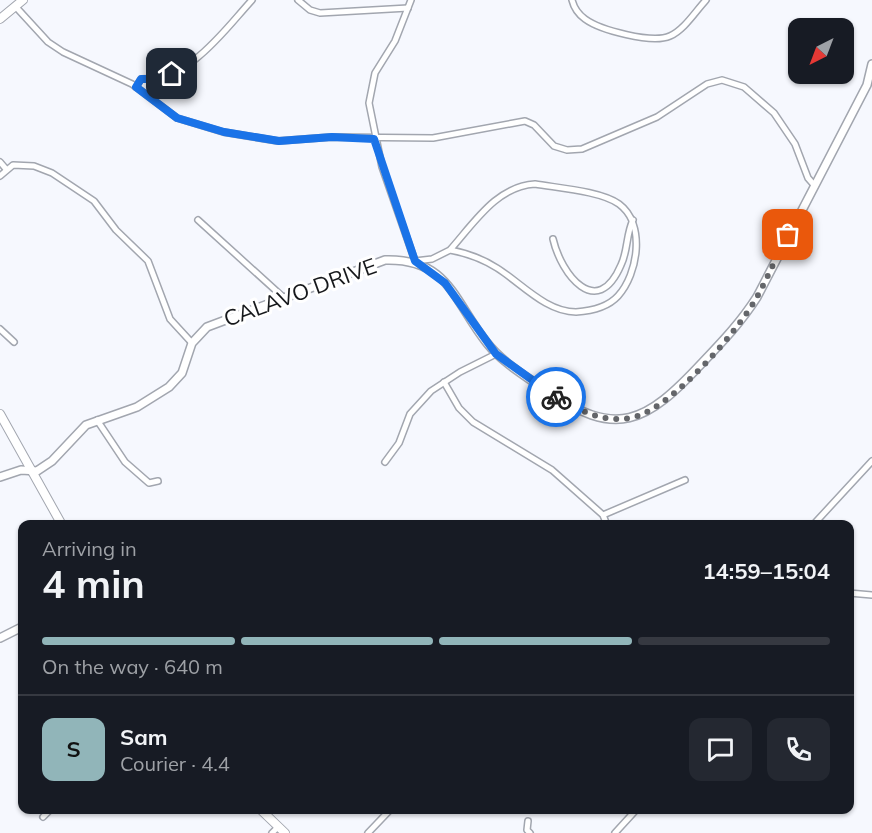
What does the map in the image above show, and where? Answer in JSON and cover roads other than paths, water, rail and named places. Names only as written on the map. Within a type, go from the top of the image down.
[{"type":"main road","points":[[0,19],[23,0]]},
{"type":"main road","points":[[0,414],[59,520]]},
{"type":"main road","points":[[265,814],[282,830]]},
{"type":"street","points":[[136,87],[141,79],[159,79],[185,69],[252,0]]},
{"type":"street","points":[[298,0],[310,10],[320,13],[408,9]]},
{"type":"street","points":[[411,0],[394,41],[375,73],[369,98],[374,139],[415,261],[445,283],[496,354],[551,394],[603,418],[630,418],[658,406],[681,387],[740,323],[757,297],[867,85],[872,64]]},
{"type":"street","points":[[572,0],[579,14],[599,26],[642,38],[658,39],[677,32],[706,0]]},
{"type":"street","points":[[15,6],[48,42],[63,52],[136,87],[177,118],[224,132],[279,141],[332,137],[433,138],[525,121],[534,125],[554,146],[577,150],[657,117],[707,84],[722,80],[744,87],[782,122],[814,186]]},
{"type":"street","points":[[0,162],[6,169]]},
{"type":"street","points":[[0,176],[13,165],[24,165],[43,170],[94,201],[116,230],[148,261],[170,319],[192,344]]},
{"type":"street","points":[[415,261],[432,260],[450,250],[503,192],[522,184],[535,184],[604,197],[621,206],[633,220],[637,248],[626,285],[617,297],[598,308],[575,312],[556,307],[486,261],[450,250]]},
{"type":"street","points":[[198,220],[283,297]]},
{"type":"street","points":[[553,239],[557,258],[575,283],[586,290],[599,290],[610,284],[622,265],[633,220]]},
{"type":"street","name":"CALAVO DRIVE","points":[[0,477],[21,470],[37,471],[52,460],[78,431],[98,420],[137,407],[169,387],[182,373],[192,344],[207,327],[372,264],[385,260],[415,261]]},
{"type":"street","points":[[0,329],[14,342]]},
{"type":"street","points":[[385,462],[399,443],[410,414],[444,382],[496,354]]},
{"type":"street","points":[[444,382],[459,408],[473,422],[552,470],[603,515],[605,520]]},
{"type":"street","points":[[98,420],[134,471],[149,483],[158,481]]},
{"type":"street","points":[[818,520],[872,461]]},
{"type":"street","points":[[603,515],[685,480]]},
{"type":"street","points":[[854,593],[872,595]]},
{"type":"street","points":[[2,635],[18,629]]},
{"type":"street","points":[[43,817],[46,814]]},
{"type":"street","points":[[368,833],[386,814]]},
{"type":"street","points":[[615,833],[632,814]]},
{"type":"street","points":[[528,822],[527,830],[530,833]]},
{"type":"street","points":[[272,833],[282,830]]}]
